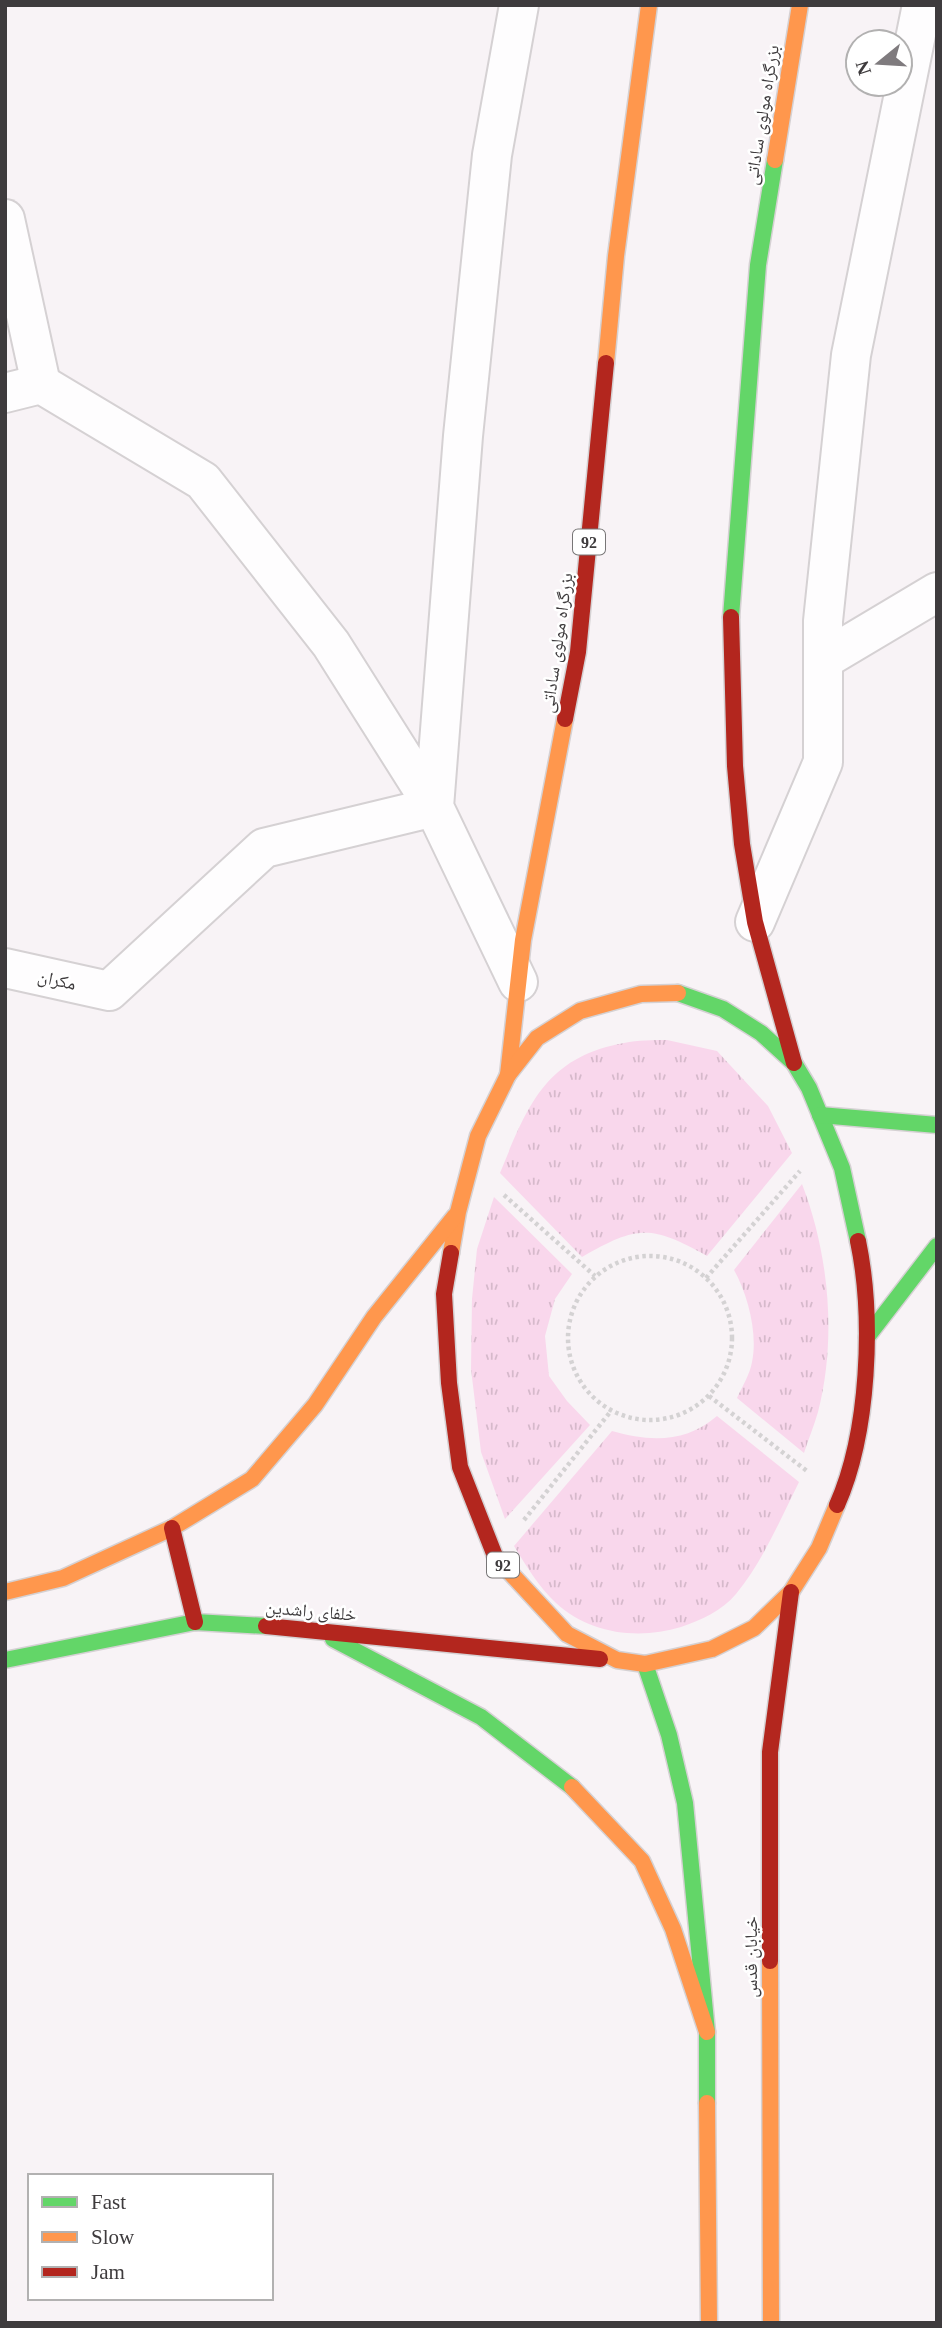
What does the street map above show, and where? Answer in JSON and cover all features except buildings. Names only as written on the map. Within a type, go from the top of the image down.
[{"type":"main road","name":"بزرگراه مولوی ساداتی","points":[[508,1075],[523,940],[578,652],[616,256],[649,5]]},
{"type":"main road","name":"بزرگراه مولوی ساداتی","points":[[794,1063],[755,922],[742,844],[736,779],[730,627],[758,265],[800,5]]},
{"type":"main road","name":"92","points":[[678,993],[723,1009],[761,1033],[794,1063],[809,1088],[842,1168],[861,1256],[867,1337],[855,1452],[841,1497],[819,1548],[791,1592],[754,1628],[712,1649],[645,1664],[617,1660],[567,1634],[495,1556],[460,1466],[449,1383],[444,1294],[458,1212],[478,1136],[508,1075],[537,1038],[580,1011],[640,994],[678,993]]},
{"type":"main road","points":[[820,1115],[937,1125]]},
{"type":"main road","name":"92","points":[[5,1592],[63,1578],[172,1528],[252,1479],[315,1405],[374,1317],[458,1212]]},
{"type":"main road","points":[[867,1337],[937,1246]]},
{"type":"main road","points":[[172,1528],[195,1622]]},
{"type":"main road","name":"خیابان قدس","points":[[771,2323],[770,1752],[791,1592]]},
{"type":"main road","name":"خلفای راشدین","points":[[5,1660],[195,1622],[238,1623],[617,1660]]},
{"type":"main road","points":[[315,1630],[481,1717],[572,1787],[642,1861],[673,1929],[707,2032]]},
{"type":"main road","points":[[645,1664],[669,1735],[685,1803],[707,2032],[709,2323]]},
{"type":"street","points":[[434,807],[463,436],[492,155],[519,5]]},
{"type":"street","points":[[755,922],[823,762],[823,621],[851,355],[922,5]]},
{"type":"street","points":[[5,219],[23,389],[203,481],[331,643],[434,807],[519,982]]},
{"type":"street","points":[[823,660],[937,592]]},
{"type":"street","name":"مکران","points":[[5,968],[108,991],[264,848],[434,807]]},
{"type":"path","points":[[706,1278],[830,1136]]},
{"type":"path","points":[[471,1164],[595,1276]]},
{"type":"path","points":[[641,1256],[667,1256],[691,1265],[706,1278],[713,1284],[728,1309],[733,1337],[729,1366],[709,1396],[694,1409],[666,1420],[638,1420],[611,1411],[588,1394],[574,1372],[567,1346],[569,1321],[578,1296],[595,1276],[616,1262],[641,1256]]},
{"type":"path","points":[[709,1396],[841,1497]]},
{"type":"path","points":[[495,1556],[611,1411]]},
{"type":"green space","points":[[667,1040],[717,1051],[768,1106],[792,1153],[707,1256],[672,1239],[644,1233],[617,1239],[582,1257],[500,1173],[530,1107],[542,1088],[557,1073],[575,1060],[597,1050],[629,1042]]},
{"type":"green space","points":[[802,1184],[819,1239],[828,1326],[824,1384],[804,1453],[737,1398],[751,1367],[754,1339],[744,1291],[734,1270]]},
{"type":"green space","points":[[494,1197],[572,1274],[555,1299],[545,1336],[549,1376],[567,1401],[590,1425],[505,1519],[481,1452],[471,1369],[472,1299],[477,1249]]},
{"type":"green space","points":[[717,1416],[799,1482],[763,1554],[736,1594],[704,1618],[681,1627],[648,1633],[615,1632],[599,1628],[584,1622],[556,1603],[538,1583],[514,1546],[612,1431],[640,1437],[667,1438],[693,1431]]},
{"type":"traffic: fast","points":[[731,617],[758,265],[775,160]]},
{"type":"traffic: fast","points":[[678,993],[723,1009],[761,1033],[794,1063],[809,1088],[842,1168],[858,1241]]},
{"type":"traffic: fast","points":[[820,1115],[937,1125]]},
{"type":"traffic: fast","points":[[867,1337],[937,1246]]},
{"type":"traffic: fast","points":[[5,1660],[195,1622],[266,1626]]},
{"type":"traffic: fast","points":[[333,1639],[481,1717],[572,1787]]},
{"type":"traffic: fast","points":[[645,1664],[669,1735],[685,1803],[707,2032],[707,2103]]},
{"type":"traffic: slow","points":[[606,363],[616,256],[649,5]]},
{"type":"traffic: slow","points":[[775,160],[800,5]]},
{"type":"traffic: slow","points":[[508,1075],[523,940],[565,719]]},
{"type":"traffic: slow","points":[[451,1253],[458,1212],[478,1136],[508,1075],[537,1038],[580,1011],[641,994],[678,993]]},
{"type":"traffic: slow","points":[[5,1592],[63,1578],[172,1528],[252,1479],[315,1405],[374,1317],[455,1216]]},
{"type":"traffic: slow","points":[[504,1566],[567,1634],[617,1660],[645,1664],[712,1649],[754,1628],[791,1592],[819,1548],[837,1505]]},
{"type":"traffic: slow","points":[[572,1787],[642,1861],[673,1929],[707,2032]]},
{"type":"traffic: slow","points":[[770,1961],[771,2323]]},
{"type":"traffic: slow","points":[[707,2103],[709,2323]]},
{"type":"traffic: jam","points":[[565,719],[578,652],[606,363]]},
{"type":"traffic: jam","points":[[731,617],[735,766],[742,844],[755,922],[794,1063]]},
{"type":"traffic: jam","points":[[837,1505],[856,1444],[866,1375],[866,1305],[858,1241]]},
{"type":"traffic: jam","points":[[451,1253],[444,1294],[449,1383],[460,1467],[495,1556],[504,1566]]},
{"type":"traffic: jam","points":[[172,1528],[195,1622]]},
{"type":"traffic: jam","points":[[770,1961],[770,1752],[791,1592]]},
{"type":"traffic: jam","points":[[266,1626],[600,1659]]}]
